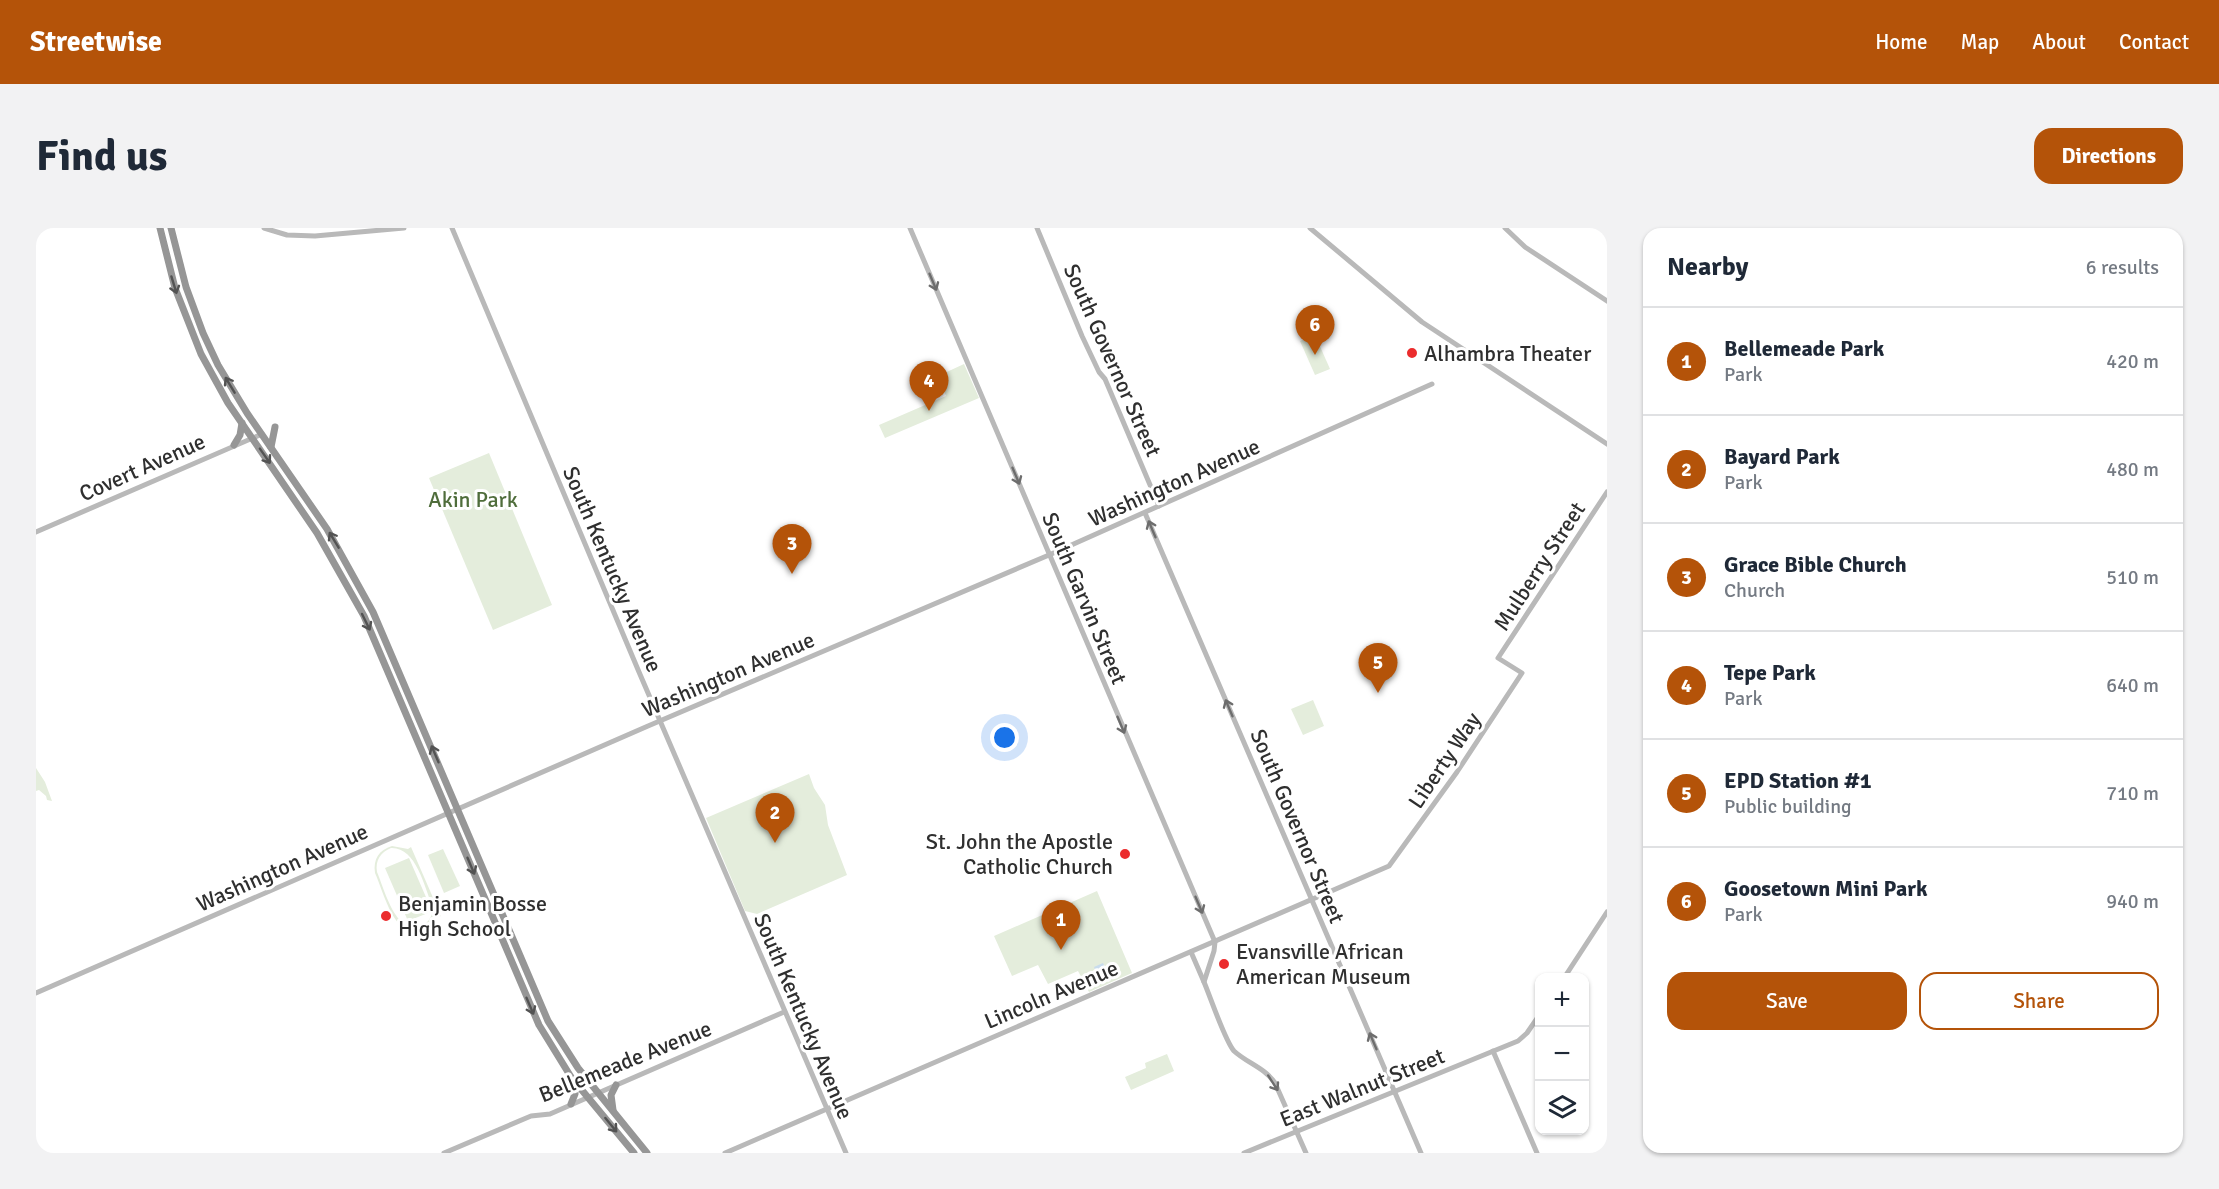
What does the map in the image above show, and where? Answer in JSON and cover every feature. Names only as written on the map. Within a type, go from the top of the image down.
[{"type":"highway","points":[[160,228],[171,276],[190,330],[210,372],[307,517],[344,578],[372,634],[539,1025],[575,1081],[634,1153]]},
{"type":"highway","points":[[172,230],[186,287],[203,333],[225,378],[318,514],[355,578],[383,634],[554,1032],[573,1061],[647,1153]]},
{"type":"highway","points":[[234,445],[240,435],[242,423]]},
{"type":"highway","points":[[271,447],[276,427]]},
{"type":"highway","points":[[405,710],[407,703],[414,705]]},
{"type":"highway","points":[[507,953],[510,956],[514,955],[517,948]]},
{"type":"highway","points":[[571,1104],[575,1094],[575,1081]]},
{"type":"highway","points":[[614,1112],[610,1098],[616,1085]]},
{"type":"street","points":[[264,228],[286,235],[315,236],[404,228]]},
{"type":"street","name":"South Kentucky Avenue","points":[[452,228],[660,721],[846,1153]]},
{"type":"street","name":"South Garvin Street","points":[[910,228],[1215,942]]},
{"type":"street","name":"South Governor Street","points":[[1037,228],[1082,336],[1099,372],[1105,379],[1159,506]]},
{"type":"street","points":[[1310,228],[1422,322],[1607,444]]},
{"type":"street","points":[[1505,228],[1525,247],[1607,301]]},
{"type":"street","name":"Washington Avenue","points":[[36,993],[448,812],[1049,555],[1432,384]]},
{"type":"street","name":"Covert Avenue","points":[[36,532],[262,434]]},
{"type":"street","name":"Mulberry Street","points":[[1522,674],[1498,658],[1607,492]]},
{"type":"street","name":"South Governor Street","points":[[1145,513],[1421,1153]]},
{"type":"street","name":"Liberty Way","points":[[1390,865],[1457,772],[1522,674]]},
{"type":"street","name":"Lincoln Avenue","points":[[725,1153],[1390,865]]},
{"type":"street","points":[[1567,973],[1607,912]]},
{"type":"street","points":[[1203,982],[1215,942]]},
{"type":"street","points":[[1191,952],[1232,1049],[1272,1079],[1306,1153]]},
{"type":"street","name":"Bellemeade Avenue","points":[[444,1153],[531,1116],[550,1114],[784,1012]]},
{"type":"street","name":"East Walnut Street","points":[[1244,1153],[1518,1041],[1527,1033],[1535,1020]]},
{"type":"street","points":[[1493,1051],[1537,1153]]},
{"type":"green space","points":[[1315,335],[1330,369],[1315,375],[1300,341]]},
{"type":"green space","points":[[964,364],[979,398],[885,438],[879,425],[946,396],[938,376]]},
{"type":"green space","name":"Akin Park","points":[[489,453],[552,605],[493,630],[429,478]]},
{"type":"green space","points":[[1313,700],[1324,726],[1303,735],[1291,709]]},
{"type":"green space","points":[[36,768],[45,782],[52,801],[47,800],[39,790],[36,791]]},
{"type":"green space","points":[[809,774],[814,788],[825,805],[828,825],[847,875],[757,914],[745,911],[706,818]]},
{"type":"green space","points":[[392,846],[408,849],[411,847],[441,916],[438,917],[436,914],[422,929],[410,931],[403,927],[396,920],[386,901],[375,873],[375,863],[380,853]],"holes":[[[391,848],[400,849],[407,854],[418,869],[432,905],[432,911],[409,858],[385,868],[408,921],[433,911],[429,920],[421,926],[412,927],[398,918],[387,899],[377,872],[378,860],[382,854]]]},
{"type":"green space","points":[[443,849],[460,886],[444,893],[428,855]]},
{"type":"green space","points":[[1097,891],[1132,973],[1089,992],[1078,971],[1048,984],[1038,965],[1012,976],[994,936]]},
{"type":"green space","points":[[1167,1054],[1174,1071],[1131,1090],[1125,1077],[1146,1068],[1145,1063]]},
{"type":"water","points":[[1103,963],[1108,974],[1096,980],[1095,975],[1097,974],[1094,967]]},
{"type":"place","name":"Alhambra Theater","points":[[1412,353]]},
{"type":"place","name":"Goosetown Mini Park","points":[[1315,355]]},
{"type":"place","name":"Tepe Park","points":[[929,411]]},
{"type":"place","name":"Grace Bible Church","points":[[792,574]]},
{"type":"place","name":"EPD Station #1","points":[[1378,693]]},
{"type":"place","name":"Bayard Park","points":[[775,843]]},
{"type":"place","name":"St. John the Apostle Catholic Church","points":[[1125,854]]},
{"type":"place","name":"Benjamin Bosse High School","points":[[386,916]]},
{"type":"place","name":"Bellemeade Park","points":[[1061,950]]},
{"type":"place","name":"Evansville African American Museum","points":[[1224,964]]}]
